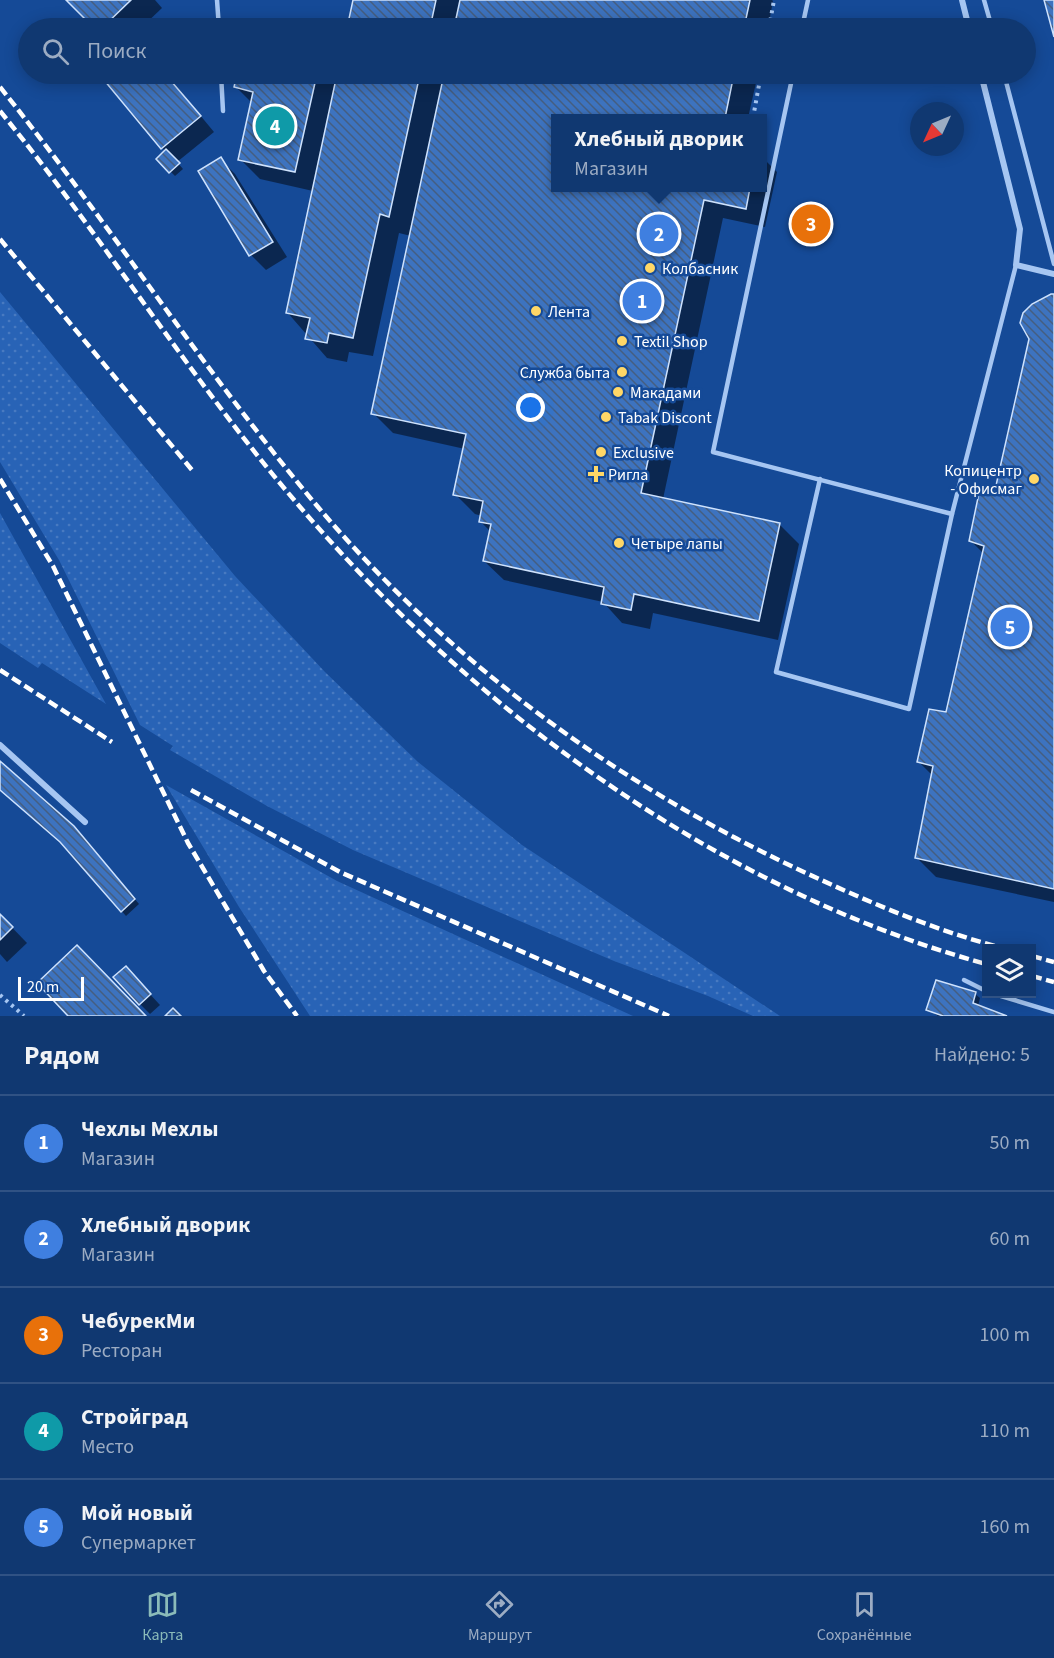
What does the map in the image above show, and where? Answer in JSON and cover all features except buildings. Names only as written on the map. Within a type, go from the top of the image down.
[{"type":"street","points":[[962,0],[966,18]]},
{"type":"street","points":[[984,84],[1020,229],[1016,265],[1054,274]]},
{"type":"street","points":[[0,745],[85,822]]},
{"type":"lane","points":[[217,0],[218,18]]},
{"type":"lane","points":[[804,18],[808,0]]},
{"type":"lane","points":[[984,0],[989,18]]},
{"type":"lane","points":[[222,84],[223,111]]},
{"type":"lane","points":[[791,84],[713,452],[952,514]]},
{"type":"lane","points":[[1007,84],[1054,264]]},
{"type":"lane","points":[[820,479],[776,672],[909,709],[952,514],[1016,265]]},
{"type":"lane","points":[[964,980],[982,989]]},
{"type":"lane","points":[[1008,998],[1054,1012]]},
{"type":"path","points":[[771,18],[774,0]]},
{"type":"path","points":[[754,114],[759,84]]},
{"type":"path","points":[[0,995],[24,1016]]},
{"type":"shaded area","points":[[0,292],[235,576],[325,672],[418,762],[522,845],[780,1016],[753,1016],[708,996],[614,961],[353,850],[267,806],[170,750],[173,746],[140,725],[59,560],[0,462]]},
{"type":"shaded area","points":[[0,513],[106,704],[42,663],[38,668],[0,643]]},
{"type":"shaded area","points":[[166,785],[337,881],[633,1016],[310,1016],[239,907]]},
{"type":"railway","points":[[0,87],[77,187],[225,390],[303,489],[357,551],[414,609],[475,663],[538,714],[605,761],[674,804],[819,879],[933,926],[990,944]]},
{"type":"railway","points":[[0,111],[75,208],[256,454],[365,578],[440,651],[521,720],[607,784],[697,841],[791,890],[887,932],[982,963]]},
{"type":"railway","points":[[0,239],[192,470]]},
{"type":"railway","points":[[0,479],[53,566],[188,843],[264,971],[297,1016]]},
{"type":"railway","points":[[0,670],[112,742]]},
{"type":"railway","points":[[191,790],[340,872],[669,1016]]},
{"type":"railway","points":[[1036,957],[1054,962]]},
{"type":"railway","points":[[1036,977],[1054,982]]},
{"type":"place","name":"Стройград","points":[[275,126]]},
{"type":"place","name":"ЧебурекМи","points":[[811,224]]},
{"type":"place","name":"Хлебный дворик","points":[[659,234]]},
{"type":"place","name":"Колбасник","points":[[650,268]]},
{"type":"place","name":"Чехлы Мехлы","points":[[642,301]]},
{"type":"place","name":"Лента","points":[[536,311]]},
{"type":"place","name":"Textil Shop","points":[[622,341]]},
{"type":"place","name":"Служба быта","points":[[622,372]]},
{"type":"place","name":"Макадами","points":[[618,392]]},
{"type":"place","name":"Tabak Discont","points":[[606,417]]},
{"type":"place","name":"Exclusive","points":[[601,452]]},
{"type":"place","name":"Ригла","points":[[596,474]]},
{"type":"place","name":"Копицентр - Офисмаг","points":[[1034,479]]},
{"type":"place","name":"Четыре лапы","points":[[619,543]]},
{"type":"place","name":"Мой новый","points":[[1010,627]]}]
